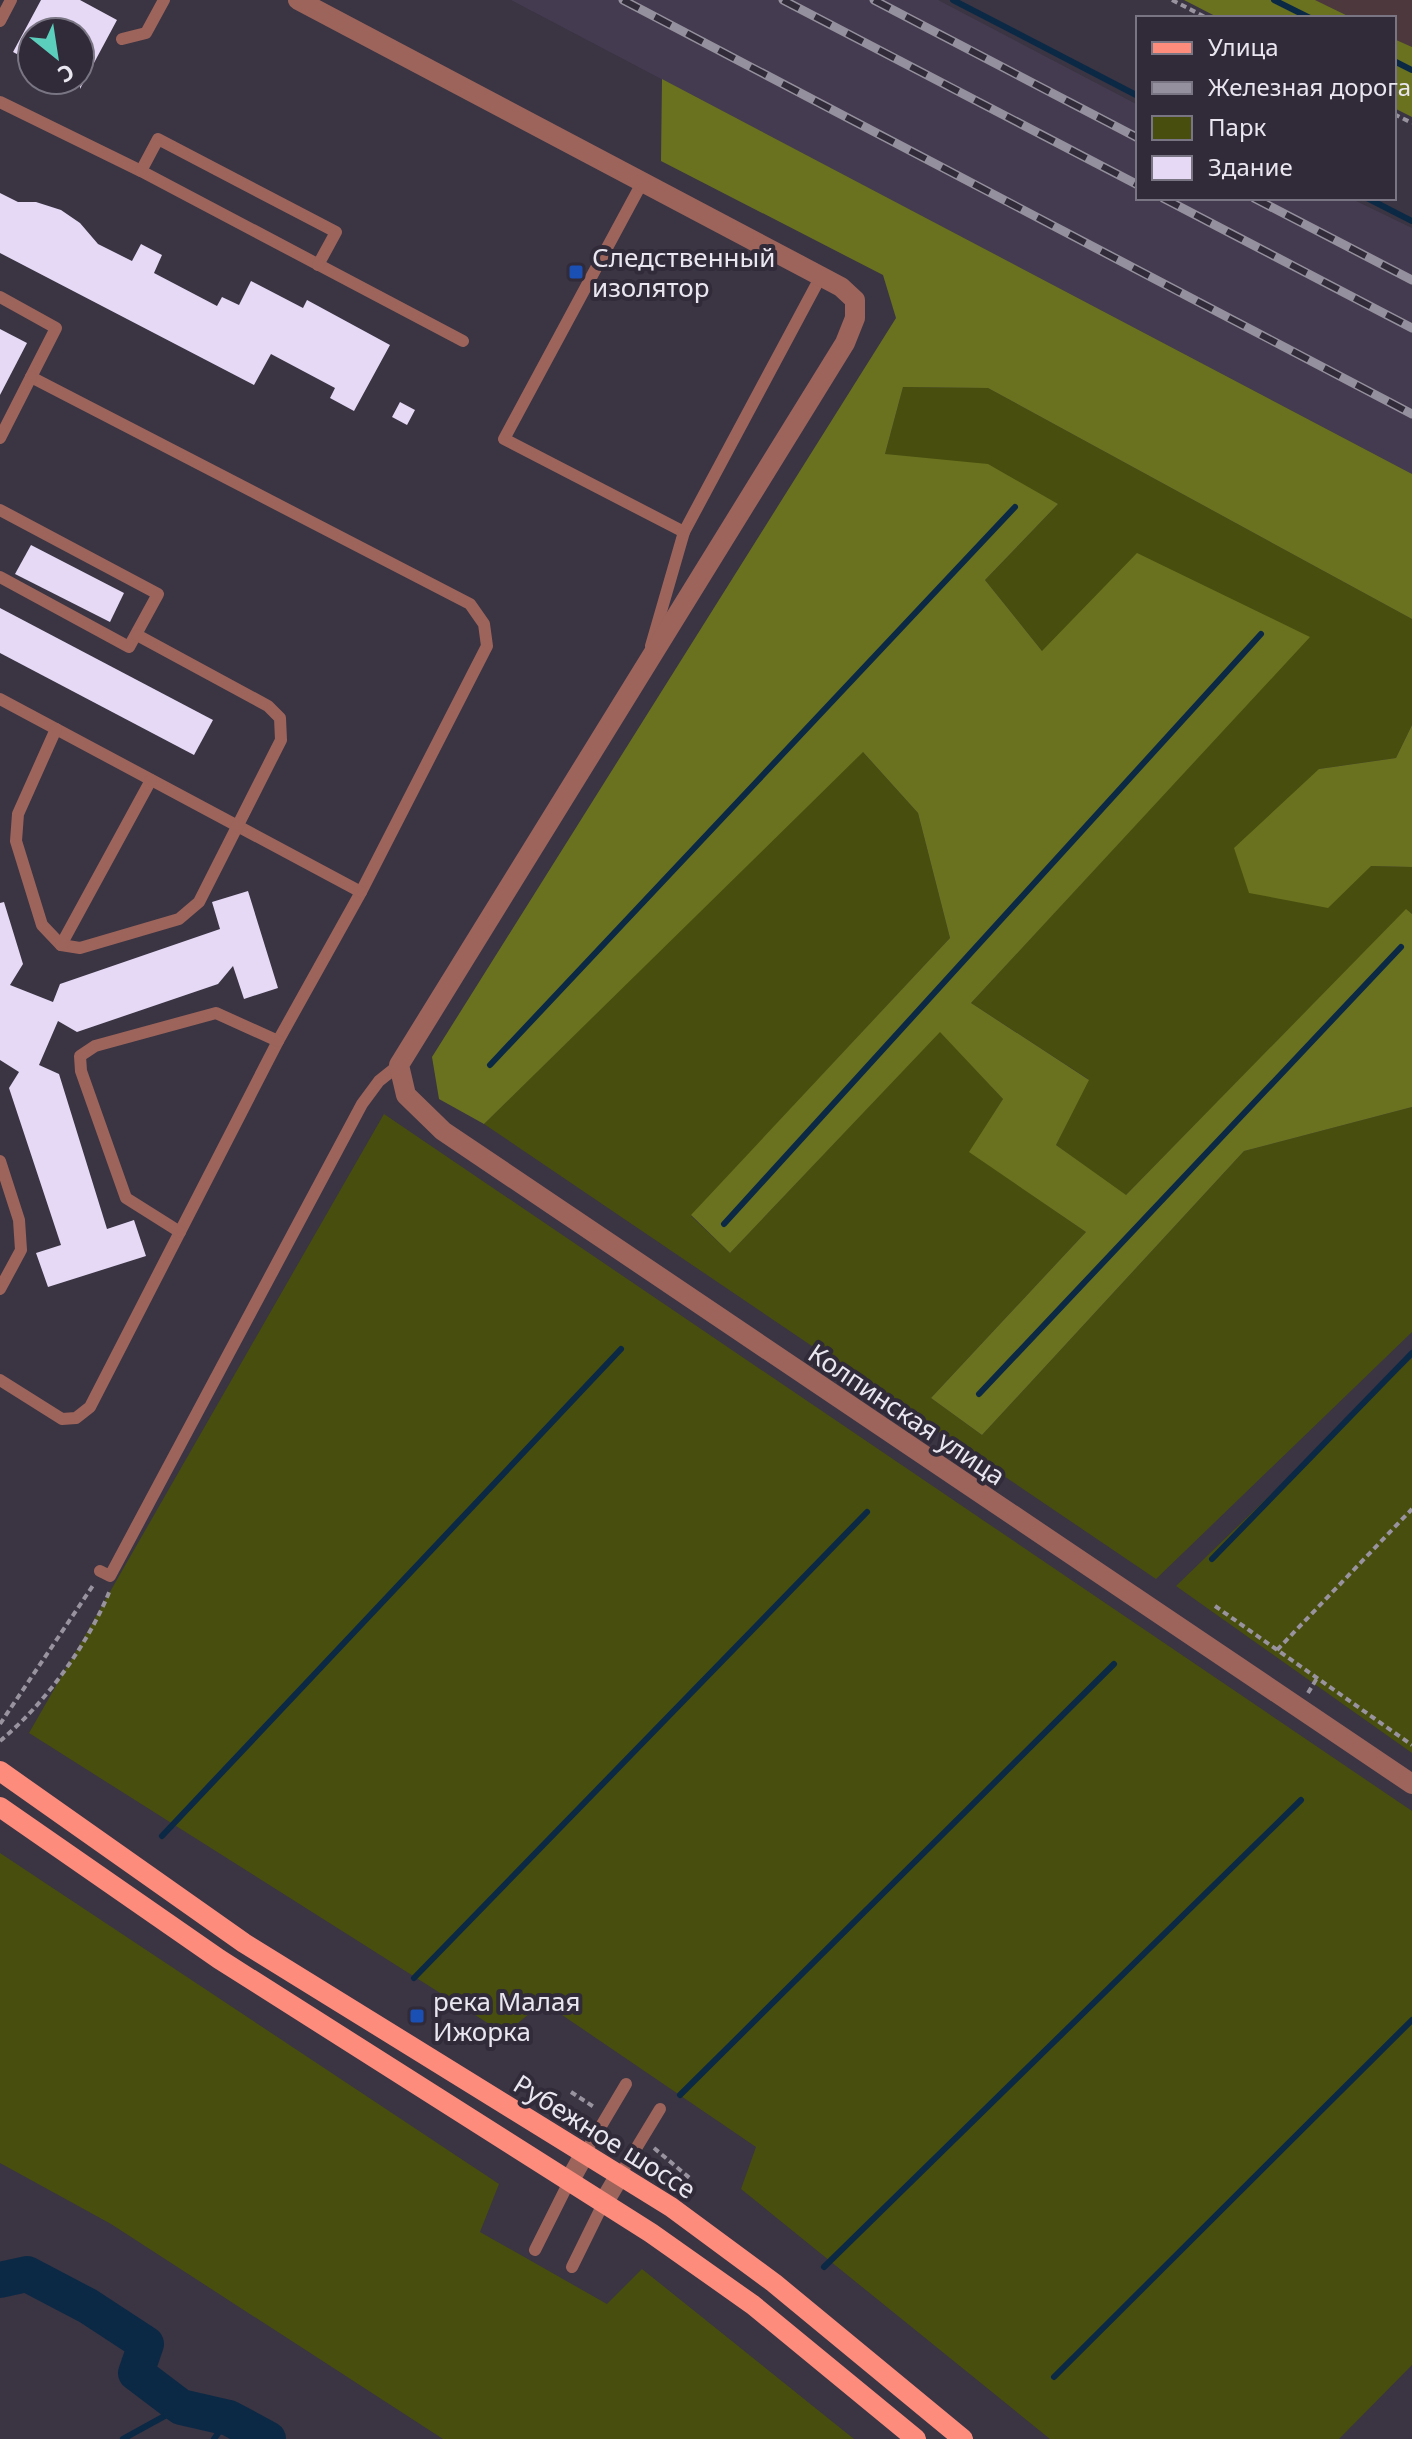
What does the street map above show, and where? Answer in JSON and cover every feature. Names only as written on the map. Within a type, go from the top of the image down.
[{"type":"main road","name":"Рубежное шоссе","points":[[0,1771],[244,1943],[671,2207],[774,2283],[963,2439]]},
{"type":"main road","points":[[0,1807],[219,1959],[604,2202],[753,2305],[916,2439]]},
{"type":"street","points":[[298,0],[821,276],[841,287],[855,300],[855,318],[845,343],[399,1065]]},
{"type":"street","name":"Колпинская улица","points":[[399,1065],[406,1095],[443,1131],[1412,1784]]},
{"type":"street","points":[[570,2180],[585,2153]]},
{"type":"street","points":[[604,2202],[620,2175]]},
{"type":"lane","points":[[0,21],[11,0]]},
{"type":"lane","points":[[122,39],[146,33],[164,0]]},
{"type":"lane","points":[[0,102],[141,171],[463,341]]},
{"type":"lane","points":[[141,171],[158,139],[322,224],[336,232],[318,265]]},
{"type":"lane","points":[[643,181],[504,439],[684,532]]},
{"type":"lane","points":[[647,660],[684,532],[821,276]]},
{"type":"lane","points":[[0,297],[56,328],[0,438]]},
{"type":"lane","points":[[0,1380],[62,1419],[76,1418],[90,1407],[278,1041],[361,892],[487,646],[484,624],[470,604],[31,377]]},
{"type":"lane","points":[[0,510],[158,594],[129,647],[0,577]]},
{"type":"lane","points":[[56,729],[18,814],[16,841],[42,925],[61,945],[80,948],[179,919],[199,902],[239,826],[281,740],[280,718],[268,706],[137,635]]},
{"type":"lane","points":[[0,699],[361,892]]},
{"type":"lane","points":[[61,945],[151,780]]},
{"type":"lane","points":[[180,1232],[126,1198],[81,1071],[80,1056],[95,1046],[216,1013],[278,1041]]},
{"type":"lane","points":[[105,1573],[362,1104],[379,1081],[399,1065]]},
{"type":"lane","points":[[0,1161],[19,1220],[21,1250],[0,1289]]},
{"type":"lane","points":[[585,2153],[626,2084]]},
{"type":"lane","points":[[620,2175],[660,2109]]},
{"type":"lane","points":[[535,2250],[570,2180]]},
{"type":"lane","points":[[572,2267],[604,2202]]},
{"type":"path","points":[[1172,0],[1203,16]]},
{"type":"path","points":[[1277,1650],[1412,1509]]},
{"type":"path","points":[[0,1724],[105,1573]]},
{"type":"path","points":[[0,1741],[47,1694],[78,1653],[100,1615],[111,1588],[105,1573]]},
{"type":"path","points":[[1215,1606],[1412,1745]]},
{"type":"path","points":[[1308,1693],[1317,1678]]},
{"type":"shaded area","points":[[511,0],[938,0],[1136,104],[1136,200],[1354,200],[1412,228],[1412,474]]},
{"type":"shaded area","points":[[1315,0],[1412,0],[1412,47],[1396,40],[1396,16],[1348,16]]},
{"type":"green space","points":[[1184,0],[1315,0],[1348,16],[1215,16]]},
{"type":"green space","points":[[1396,40],[1412,47],[1412,117],[1396,109]]},
{"type":"green space","points":[[662,79],[1412,474],[1412,619],[988,388],[903,387],[885,454],[988,464],[1058,504],[985,580],[1042,651],[1137,553],[1310,637],[971,1003],[1089,1080],[1056,1145],[1126,1195],[1406,909],[1412,914],[1412,1107],[1244,1151],[982,1435],[931,1398],[1086,1232],[969,1152],[1003,1099],[940,1032],[730,1253],[691,1215],[950,938],[918,813],[863,752],[484,1124],[439,1099],[432,1057],[896,318],[883,275],[661,161]]},
{"type":"green space","points":[[903,387],[988,388],[1412,619],[1412,725],[1396,758],[1319,769],[1371,866],[1412,867],[1412,914],[1406,910],[1125,1196],[1056,1145],[1088,1079],[971,1003],[1309,637],[1042,651],[985,580],[1058,504],[885,454]]},
{"type":"green space","points":[[1412,725],[1412,867],[1371,866],[1328,908],[1249,893],[1234,848],[1319,769],[1396,758]]},
{"type":"green space","points":[[862,751],[918,813],[950,938],[691,1216],[730,1253],[940,1031],[1003,1099],[970,1152],[1086,1232],[931,1398],[982,1435],[1244,1151],[1412,1107],[1412,1332],[1156,1579],[484,1124]]},
{"type":"green space","points":[[384,1114],[1412,1811],[1412,2365],[1339,2439],[1050,2439],[741,2189],[756,2147],[543,2002],[505,2034],[29,1733]]},
{"type":"green space","points":[[1412,1358],[1412,1753],[1176,1586]]},
{"type":"green space","points":[[0,1853],[499,2184],[480,2232],[607,2304],[642,2269],[854,2439],[443,2439],[111,2224],[0,2163]]},
{"type":"building","points":[[41,0],[80,0],[117,20],[96,59],[96,16],[32,16]]},
{"type":"building","points":[[0,193],[18,202],[36,202],[61,210],[80,223],[98,244],[132,261],[141,244],[162,255],[154,273],[217,306],[222,297],[239,305],[251,281],[303,308],[307,300],[390,345],[354,411],[330,398],[335,388],[271,354],[254,385],[0,253]]},
{"type":"building","points":[[0,329],[27,343],[0,395]]},
{"type":"building","points":[[400,402],[415,410],[407,425],[392,417]]},
{"type":"building","points":[[31,545],[124,593],[110,622],[15,574]]},
{"type":"building","points":[[0,608],[213,720],[194,755],[0,653]]},
{"type":"building","points":[[248,891],[278,988],[244,999],[233,966],[218,984],[77,1032],[58,1021],[39,1065],[59,1074],[107,1229],[134,1220],[146,1256],[48,1287],[36,1253],[61,1245],[9,1088],[19,1072],[0,1060],[0,903],[4,902],[23,964],[10,985],[53,1002],[60,984],[220,929],[212,902]]},
{"type":"waterway","points":[[953,0],[1136,95]]},
{"type":"waterway","points":[[1274,0],[1306,16]]},
{"type":"waterway","points":[[1396,62],[1412,70]]},
{"type":"waterway","points":[[1371,200],[1412,221]]},
{"type":"waterway","points":[[490,1065],[1015,507]]},
{"type":"waterway","points":[[724,1224],[1261,634]]},
{"type":"waterway","points":[[979,1394],[1401,947]]},
{"type":"waterway","points":[[162,1836],[621,1349]]},
{"type":"waterway","points":[[1212,1559],[1412,1353]]},
{"type":"waterway","points":[[414,1978],[867,1512]]},
{"type":"waterway","points":[[680,2095],[1114,1664]]},
{"type":"waterway","points":[[824,2267],[1301,1800]]},
{"type":"waterway","points":[[1054,2377],[1412,2020]]},
{"type":"waterway","points":[[0,2280],[27,2274],[88,2306],[146,2344],[136,2373],[181,2407],[229,2418],[268,2439]]},
{"type":"waterway","points":[[123,2439],[181,2407]]},
{"type":"waterway","points":[[214,2439],[229,2418]]},
{"type":"railway","points":[[623,0],[1412,414]]},
{"type":"railway","points":[[783,0],[1136,184]]},
{"type":"railway","points":[[874,0],[1136,137]]},
{"type":"railway","points":[[1167,200],[1412,328]]},
{"type":"railway","points":[[1258,200],[1412,280]]},
{"type":"place","name":"Следственный изолятор","points":[[576,272]]},
{"type":"place","name":"река Малая Ижорка","points":[[417,2016]]}]
